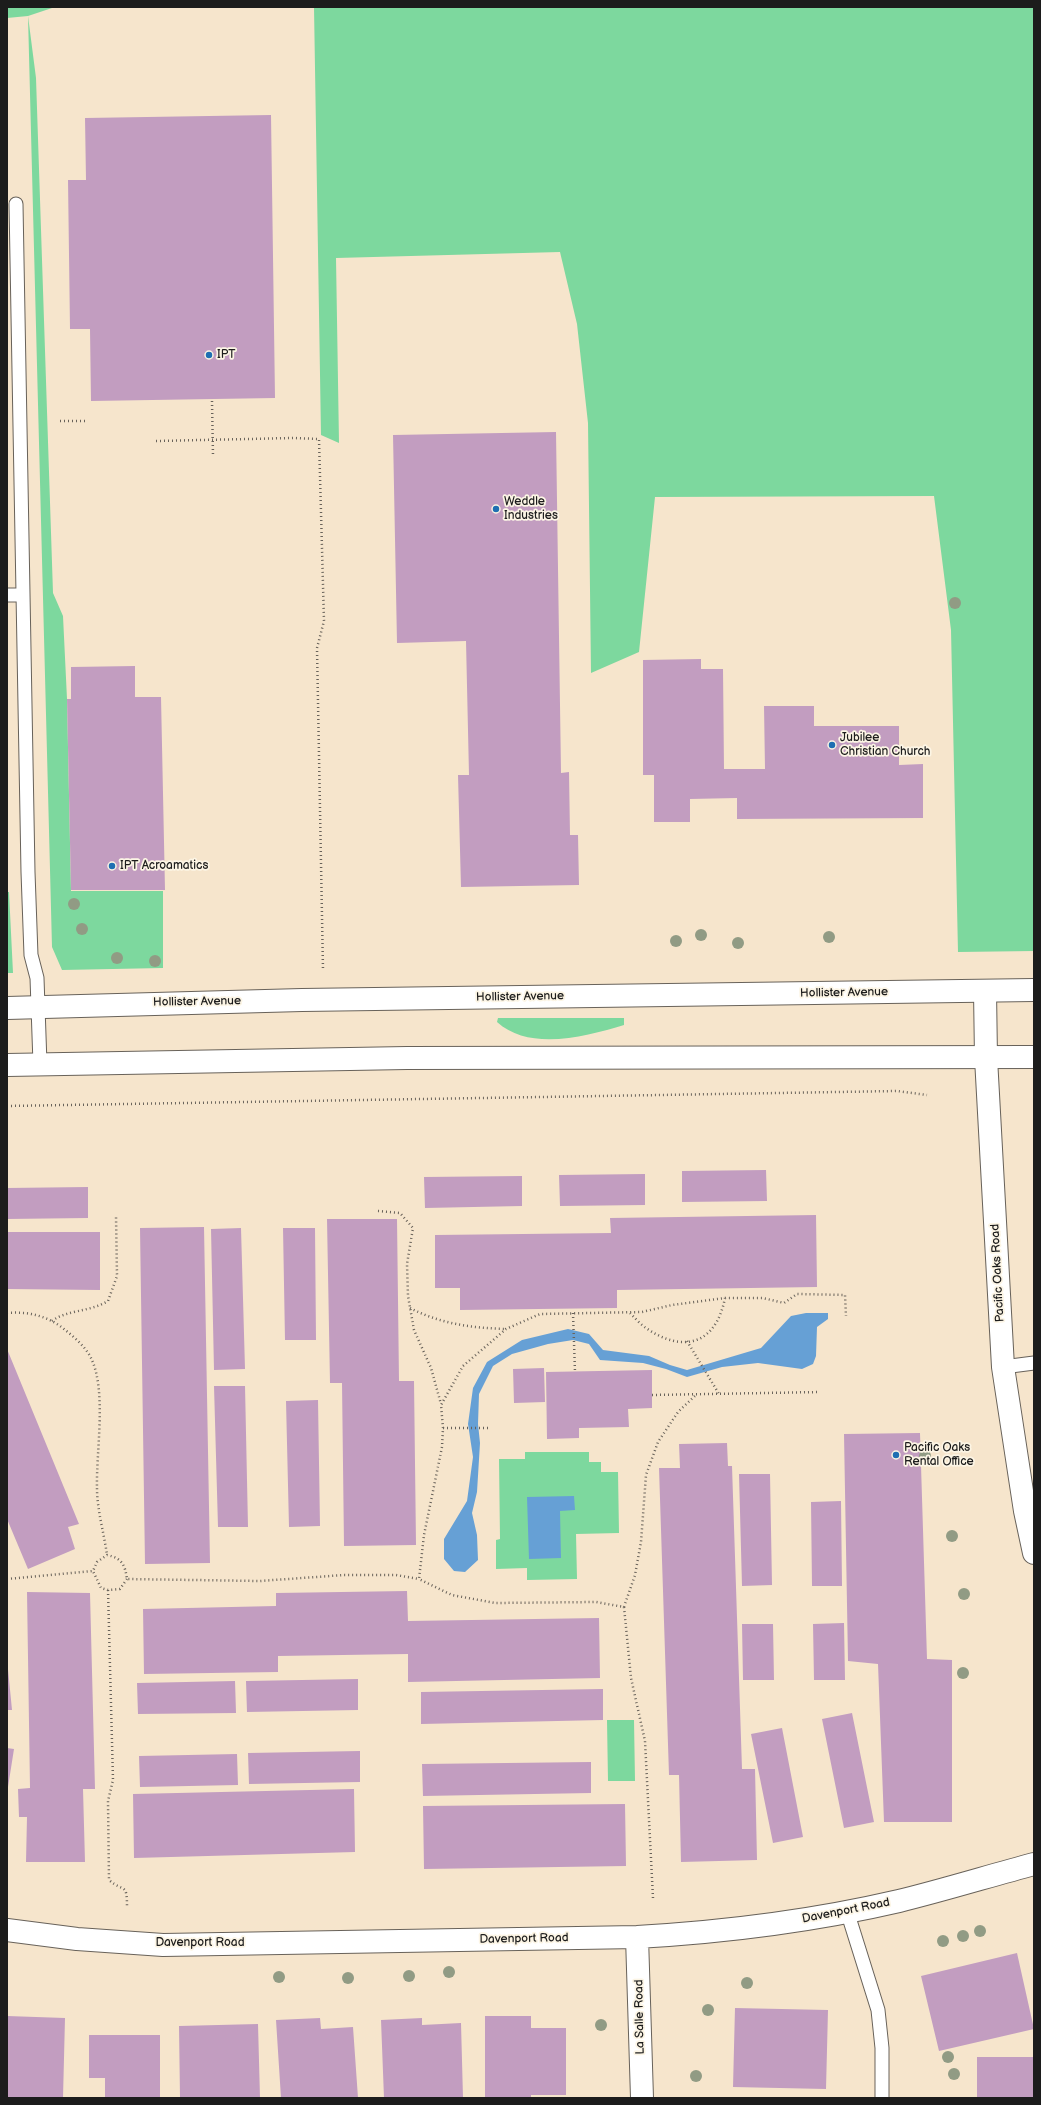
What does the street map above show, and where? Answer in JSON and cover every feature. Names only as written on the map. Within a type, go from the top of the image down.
[{"type":"main road","name":"Hollister Avenue","points":[[7,1008],[302,1000],[1034,990]]},
{"type":"main road","name":"Pacific Oaks Road","points":[[985,991],[986,1058],[1003,1367],[1025,1511],[1034,1553]]},
{"type":"main road","points":[[7,1065],[392,1058],[1034,1057]]},
{"type":"main road","name":"Davenport Road","points":[[7,1930],[77,1939],[163,1945],[637,1937],[704,1933],[792,1922],[899,1901],[1034,1864]]},
{"type":"main road","name":"La Salle Road","points":[[637,1937],[642,2098]]},
{"type":"lane","points":[[16,204],[29,894],[31,954],[37,978],[39,1007],[40,1064]]},
{"type":"lane","points":[[7,595],[23,595]]},
{"type":"lane","points":[[1003,1367],[1034,1363]]},
{"type":"lane","points":[[848,1911],[878,2010],[882,2048],[882,2098]]},
{"type":"path","points":[[212,402],[213,456]]},
{"type":"path","points":[[60,421],[88,421]]},
{"type":"path","points":[[156,442],[319,439],[324,621],[317,648],[323,972]]},
{"type":"path","points":[[7,1106],[897,1091],[927,1095]]},
{"type":"path","points":[[378,1211],[400,1213],[413,1228],[407,1264],[410,1308],[414,1330],[431,1368],[441,1404],[443,1428],[442,1447],[424,1535],[419,1578]]},
{"type":"path","points":[[52,1321],[60,1315],[96,1308],[108,1301],[117,1276],[116,1215]]},
{"type":"path","points":[[441,1404],[462,1366],[506,1329],[540,1314],[630,1313],[725,1298],[763,1298],[784,1303],[797,1294],[845,1295],[846,1316]]},
{"type":"path","points":[[630,1313],[645,1328],[664,1338],[697,1341],[710,1333],[718,1321],[725,1298]]},
{"type":"path","points":[[410,1308],[429,1318],[453,1324],[478,1328],[506,1329]]},
{"type":"path","points":[[7,1313],[20,1312],[42,1316],[52,1321],[79,1341],[91,1358],[98,1386],[100,1429],[97,1491],[107,1555]]},
{"type":"path","points":[[573,1313],[575,1372]]},
{"type":"path","points":[[686,1341],[719,1394]]},
{"type":"path","points":[[652,1396],[820,1392]]},
{"type":"path","points":[[653,1898],[644,1741],[631,1678],[624,1607],[635,1575],[641,1542],[646,1476],[658,1442],[678,1412],[696,1395]]},
{"type":"path","points":[[443,1428],[488,1428]]},
{"type":"path","points":[[107,1555],[117,1557],[125,1566],[126,1579],[120,1589],[108,1590],[101,1588],[93,1571],[97,1562],[107,1555]]},
{"type":"path","points":[[7,1579],[93,1571]]},
{"type":"path","points":[[126,1579],[260,1581],[344,1575],[396,1575],[419,1578],[452,1595],[495,1603],[596,1602],[624,1607]]},
{"type":"path","points":[[108,1590],[112,1780],[108,1801],[109,1880],[124,1888],[126,1892],[126,1907]]},
{"type":"green space","points":[[7,7],[55,7],[28,16],[7,18]]},
{"type":"green space","points":[[314,7],[1034,7],[1034,951],[958,952],[951,630],[934,496],[655,497],[639,652],[591,673],[588,423],[577,324],[560,252],[336,258],[339,443],[321,435]]},
{"type":"green space","points":[[28,16],[36,78],[53,593],[63,616],[67,699],[71,891],[163,891],[163,968],[62,970],[52,947]]},
{"type":"green space","points":[[7,892],[9,892],[13,973],[7,973]]},
{"type":"green space","points":[[498,1018],[624,1018],[624,1025],[576,1037],[542,1039],[526,1037],[510,1031],[497,1022]]},
{"type":"green space","points":[[525,1452],[589,1452],[589,1462],[601,1462],[601,1472],[618,1472],[619,1533],[576,1534],[577,1579],[527,1580],[527,1568],[496,1569],[496,1540],[500,1539],[499,1459],[525,1459]]},
{"type":"green space","points":[[607,1720],[634,1720],[635,1781],[608,1781]]},
{"type":"water","points":[[806,1313],[828,1313],[828,1319],[817,1327],[816,1356],[813,1364],[802,1369],[758,1363],[722,1367],[687,1377],[666,1369],[643,1363],[600,1360],[589,1344],[573,1340],[548,1344],[512,1354],[493,1366],[479,1394],[478,1424],[480,1443],[477,1492],[472,1513],[477,1535],[478,1560],[465,1572],[454,1571],[444,1559],[444,1539],[467,1501],[473,1457],[468,1424],[473,1388],[487,1362],[522,1340],[568,1329],[589,1334],[603,1350],[649,1356],[687,1370],[761,1348],[791,1316]]},
{"type":"water","points":[[574,1496],[575,1510],[560,1511],[561,1558],[529,1559],[527,1497]]},
{"type":"building","points":[[271,115],[275,398],[91,401],[90,329],[70,329],[68,180],[86,180],[85,118]]},
{"type":"building","points":[[556,432],[561,773],[569,772],[570,835],[578,835],[579,885],[461,887],[458,775],[469,775],[466,641],[397,643],[393,435]]},
{"type":"building","name":"Jubilee Christian Church","points":[[701,659],[701,669],[723,669],[724,769],[765,769],[764,706],[814,706],[814,726],[899,726],[899,765],[923,764],[923,818],[737,819],[737,798],[690,799],[690,822],[654,822],[654,775],[643,775],[643,660]]},
{"type":"building","points":[[135,666],[135,697],[161,697],[165,890],[71,890],[67,699],[71,699],[71,667]]},
{"type":"building","points":[[766,1170],[767,1201],[682,1202],[682,1171]]},
{"type":"building","points":[[645,1174],[645,1205],[560,1206],[559,1175]]},
{"type":"building","points":[[522,1176],[522,1206],[425,1208],[424,1177]]},
{"type":"building","points":[[88,1187],[88,1218],[7,1219],[7,1188]]},
{"type":"building","points":[[816,1215],[817,1287],[617,1290],[617,1308],[460,1310],[460,1288],[435,1288],[435,1235],[611,1233],[610,1218]]},
{"type":"building","points":[[327,1219],[397,1219],[399,1381],[414,1381],[416,1545],[344,1546],[342,1383],[330,1383]]},
{"type":"building","points":[[204,1227],[210,1563],[145,1564],[140,1228]]},
{"type":"building","points":[[241,1228],[245,1369],[214,1370],[211,1229]]},
{"type":"building","points":[[283,1228],[315,1228],[316,1340],[285,1340]]},
{"type":"building","points":[[7,1232],[100,1232],[100,1290],[7,1289]]},
{"type":"building","points":[[7,1349],[79,1524],[68,1527],[75,1549],[28,1569],[7,1519]]},
{"type":"building","points":[[544,1368],[545,1402],[514,1403],[513,1369]]},
{"type":"building","points":[[652,1370],[652,1408],[628,1409],[629,1427],[579,1428],[579,1438],[547,1439],[546,1372]]},
{"type":"building","points":[[214,1386],[245,1386],[248,1527],[218,1527]]},
{"type":"building","points":[[318,1400],[320,1526],[289,1527],[286,1401]]},
{"type":"building","points":[[920,1433],[927,1659],[952,1660],[952,1822],[884,1822],[878,1664],[848,1661],[844,1434]]},
{"type":"building","points":[[727,1443],[728,1466],[732,1466],[742,1769],[755,1769],[757,1860],[681,1862],[679,1775],[669,1775],[659,1468],[680,1468],[679,1444]]},
{"type":"building","points":[[739,1474],[770,1474],[772,1585],[742,1586]]},
{"type":"building","points":[[841,1501],[842,1586],[812,1586],[811,1502]]},
{"type":"building","points":[[407,1591],[408,1621],[599,1618],[600,1678],[408,1682],[408,1654],[278,1656],[278,1672],[144,1674],[143,1609],[276,1606],[276,1593]]},
{"type":"building","points":[[27,1592],[90,1593],[95,1789],[83,1789],[85,1862],[26,1862],[27,1817],[19,1817],[18,1789],[30,1788]]},
{"type":"building","points":[[844,1623],[845,1680],[814,1680],[813,1624]]},
{"type":"building","points":[[742,1624],[773,1624],[774,1680],[743,1680]]},
{"type":"building","points":[[7,1659],[12,1710],[7,1710]]},
{"type":"building","points":[[358,1679],[358,1710],[247,1712],[246,1681]]},
{"type":"building","points":[[235,1681],[236,1713],[138,1714],[137,1683]]},
{"type":"building","points":[[603,1689],[603,1720],[421,1724],[421,1692]]},
{"type":"building","points":[[852,1713],[874,1822],[844,1828],[822,1719]]},
{"type":"building","points":[[782,1728],[803,1837],[773,1843],[751,1734]]},
{"type":"building","points":[[7,1748],[14,1749],[8,1787],[7,1787]]},
{"type":"building","points":[[360,1751],[360,1782],[249,1784],[248,1753]]},
{"type":"building","points":[[237,1754],[238,1785],[140,1787],[139,1756]]},
{"type":"building","points":[[591,1762],[591,1793],[423,1796],[422,1764]]},
{"type":"building","points":[[354,1789],[355,1852],[134,1858],[133,1794]]},
{"type":"building","points":[[625,1804],[626,1866],[424,1869],[423,1806]]},
{"type":"building","points":[[1017,1953],[1034,2029],[939,2051],[921,1976]]},
{"type":"building","points":[[735,2008],[828,2010],[826,2089],[733,2087]]},
{"type":"building","points":[[7,2016],[65,2018],[63,2098],[7,2098]]},
{"type":"building","points":[[485,2016],[531,2016],[531,2028],[566,2028],[566,2095],[531,2095],[531,2098],[485,2098]]},
{"type":"building","points":[[320,2018],[321,2029],[353,2027],[358,2098],[281,2098],[276,2020]]},
{"type":"building","points":[[422,2018],[422,2025],[461,2023],[463,2098],[384,2098],[381,2020]]},
{"type":"building","points":[[258,2024],[260,2098],[180,2098],[179,2026]]},
{"type":"building","points":[[89,2035],[160,2035],[160,2098],[105,2098],[105,2078],[89,2078]]},
{"type":"building","points":[[977,2057],[1034,2057],[1034,2098],[977,2098]]},
{"type":"place","name":"IPT","points":[[209,355]]},
{"type":"place","name":"Weddle Industries","points":[[496,509]]},
{"type":"place","name":"Jubilee Christian Church","points":[[832,745]]},
{"type":"place","name":"IPT Acroamatics","points":[[112,866]]},
{"type":"place","name":"Pacific Oaks Rental Office","points":[[896,1455]]}]
